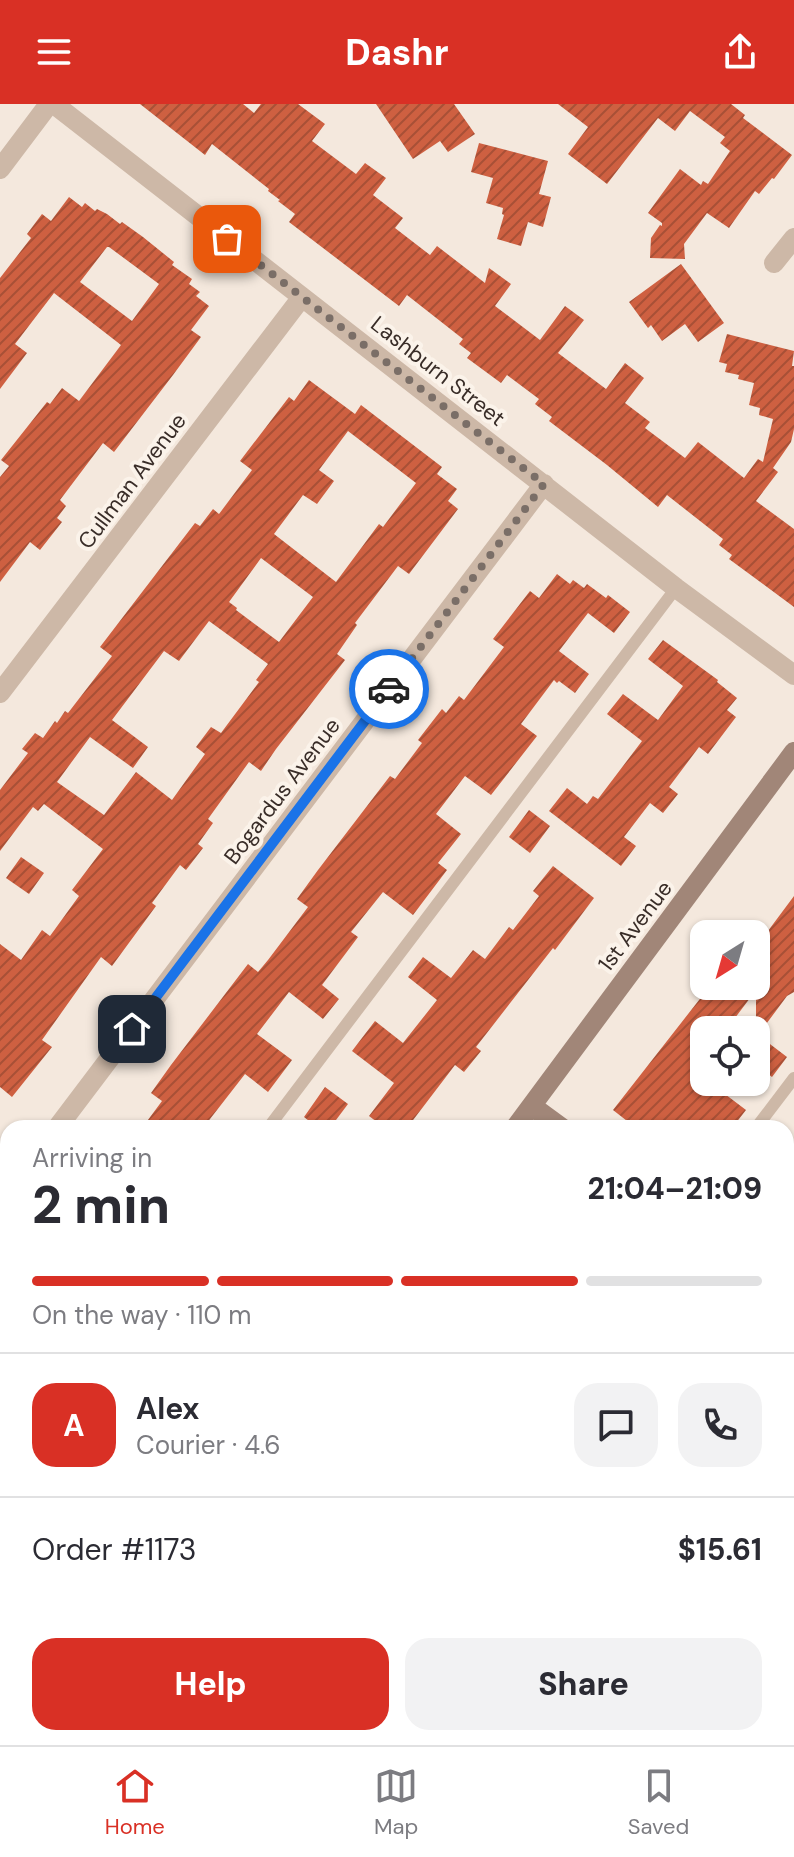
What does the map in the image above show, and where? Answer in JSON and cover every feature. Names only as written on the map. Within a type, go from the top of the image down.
[{"type":"main road","name":"1st Avenue","points":[[521,1120],[794,752]]},
{"type":"main road","points":[[532,1106],[551,1120]]},
{"type":"street","points":[[0,169],[51,104]]},
{"type":"street","name":"Lashburn Street","points":[[51,104],[676,588],[794,675]]},
{"type":"street","points":[[774,263],[794,238]]},
{"type":"street","name":"Cullman Avenue","points":[[0,693],[302,297]]},
{"type":"street","name":"Bogardus Avenue","points":[[63,1120],[544,484]]},
{"type":"lane","points":[[274,1120],[676,588]]},
{"type":"lane","points":[[762,1120],[794,1078]]},
{"type":"building","points":[[140,104],[243,104],[254,113],[261,104],[298,104],[325,124],[312,141],[356,174],[365,163],[386,178],[373,195],[403,218],[395,228],[430,255],[437,246],[485,283],[489,268],[511,284],[495,306],[540,340],[565,306],[584,320],[558,353],[606,389],[625,363],[644,378],[625,403],[650,422],[645,428],[685,458],[698,442],[744,478],[758,459],[763,462],[773,419],[759,415],[760,408],[749,405],[754,383],[725,372],[727,364],[719,362],[727,334],[794,351],[794,429],[791,442],[773,468],[778,472],[756,501],[794,529],[794,607],[729,559],[732,555],[719,545],[723,539],[667,495],[658,507],[549,421],[552,417],[535,404],[539,399],[507,375],[501,383],[467,358],[471,353],[459,344],[463,339],[407,295],[399,306],[289,222],[295,214],[212,144],[205,155]]},
{"type":"building","points":[[376,104],[454,104],[475,134],[448,152],[440,141],[413,159]]},
{"type":"building","points":[[558,104],[731,104],[745,115],[743,118],[792,155],[759,194],[755,191],[729,228],[707,213],[684,244],[685,259],[650,258],[651,238],[662,223],[648,213],[680,169],[701,185],[703,181],[708,184],[730,151],[720,143],[725,137],[690,111],[675,131],[658,118],[607,184],[568,154],[588,127]]},
{"type":"building","points":[[479,143],[548,161],[539,194],[551,197],[543,227],[528,222],[521,246],[497,239],[503,208],[486,203],[493,178],[471,172]]},
{"type":"building","points":[[69,197],[82,207],[85,203],[120,224],[122,222],[192,279],[189,284],[200,292],[196,296],[209,306],[191,330],[201,337],[114,452],[103,443],[60,500],[66,506],[57,518],[62,522],[40,550],[30,542],[0,582],[0,477],[9,466],[1,460],[62,388],[79,401],[121,345],[54,293],[15,344],[27,353],[0,389],[0,278],[31,238],[27,234],[42,214],[51,221]],"holes":[[[109,247],[159,284],[132,321],[80,282]]]},
{"type":"building","points":[[681,264],[724,323],[698,342],[685,324],[662,341],[629,302]]},
{"type":"building","points":[[309,380],[355,414],[361,405],[442,467],[437,474],[457,489],[448,501],[458,509],[409,574],[398,566],[355,623],[357,625],[337,654],[345,660],[261,771],[249,762],[208,819],[213,823],[198,844],[203,848],[186,870],[180,865],[152,903],[156,906],[112,966],[101,957],[42,1040],[52,1047],[12,1097],[0,1087],[0,944],[21,960],[42,930],[50,936],[79,896],[72,890],[103,849],[44,804],[38,811],[33,807],[0,851],[0,790],[28,753],[22,749],[35,733],[43,738],[65,711],[68,713],[112,656],[100,647],[195,523],[200,526],[213,509],[219,514],[252,470],[240,461],[289,397],[294,401]],"holes":[[[348,431],[416,483],[383,527],[379,524],[336,582],[274,534],[303,495],[317,504],[334,481],[319,470]],[[261,558],[313,597],[279,642],[229,602]],[[209,621],[268,664],[256,680],[259,682],[221,733],[211,727],[196,747],[205,754],[172,800],[136,772],[104,815],[57,782],[90,737],[133,768],[148,747],[112,720],[164,651],[179,661]]]},
{"type":"building","points":[[557,574],[570,584],[573,580],[584,588],[587,584],[630,612],[614,633],[588,613],[559,651],[589,674],[575,693],[554,680],[521,724],[537,736],[491,795],[465,776],[436,814],[461,834],[438,863],[447,870],[413,915],[383,892],[351,932],[358,937],[322,985],[339,999],[323,1019],[289,992],[257,1034],[292,1060],[268,1092],[245,1074],[209,1120],[148,1120],[162,1101],[151,1093],[171,1065],[248,964],[258,972],[268,960],[308,907],[297,899],[390,776],[395,779],[422,743],[418,740],[442,709],[446,713],[459,696],[464,700],[504,647],[493,639],[530,591],[539,598]]},
{"type":"building","points":[[663,640],[718,680],[737,698],[727,710],[736,717],[708,754],[699,747],[669,787],[678,794],[663,813],[650,803],[624,837],[636,846],[621,866],[549,811],[567,788],[587,804],[593,796],[598,799],[642,741],[607,714],[623,694],[658,720],[683,686],[648,659]]},
{"type":"building","points":[[529,810],[550,826],[530,853],[509,837]]},
{"type":"building","points":[[21,857],[44,873],[29,894],[6,878]]},
{"type":"building","points":[[553,866],[594,898],[476,1047],[481,1051],[464,1072],[455,1065],[413,1120],[374,1120],[369,1116],[394,1083],[352,1051],[375,1021],[403,1043],[437,1000],[408,977],[423,957],[451,978],[473,950],[485,959],[509,927],[513,930],[539,896],[533,891]]},
{"type":"building","points":[[794,896],[794,992],[787,996],[770,1019],[770,1016],[756,1016],[756,1000],[770,1000],[770,928]]},
{"type":"building","points":[[699,1000],[748,1000],[736,1016],[690,1016],[690,1096],[728,1096],[746,1110],[738,1120],[626,1120],[613,1110]]},
{"type":"building","points":[[770,1044],[787,1057],[772,1077],[770,1076]]},
{"type":"building","points":[[325,1087],[348,1104],[336,1120],[308,1120],[304,1117]]},
{"type":"way so far","points":[[227,239],[544,484],[389,689]]},
{"type":"route","points":[[132,1029],[389,689]]}]
